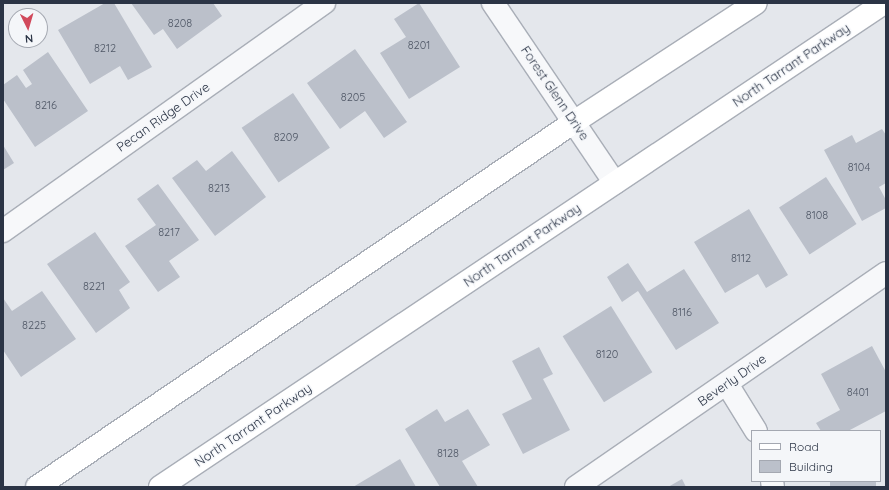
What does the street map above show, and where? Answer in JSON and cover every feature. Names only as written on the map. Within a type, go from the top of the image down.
[{"type":"main road","points":[[37,487],[575,122],[756,3]]},
{"type":"main road","name":"North Tarrant Parkway","points":[[160,487],[884,3]]},
{"type":"street","name":"Pecan Ridge Drive","points":[[3,231],[324,3]]},
{"type":"street","name":"Forest Glenn Drive","points":[[493,3],[615,183]]},
{"type":"street","name":"Beverly Drive","points":[[576,487],[886,273]]},
{"type":"street","points":[[727,384],[755,430]]},
{"type":"building","points":[[105,3],[114,3],[152,67],[128,80],[120,66],[90,84],[58,30]]},
{"type":"building","points":[[131,3],[213,3],[222,16],[177,49],[163,29],[154,35]]},
{"type":"building","points":[[419,3],[460,67],[409,99],[380,53],[406,37],[394,19]]},
{"type":"building","points":[[355,49],[407,122],[384,138],[365,111],[340,129],[307,83]]},
{"type":"building","points":[[48,52],[88,111],[35,147],[3,99],[3,85],[17,75],[26,88],[32,84],[23,70]]},
{"type":"building","points":[[293,93],[330,148],[279,182],[242,128]]},
{"type":"building","points":[[882,129],[886,135],[886,183],[879,187],[886,200],[886,208],[862,221],[824,150],[852,135],[856,143]]},
{"type":"building","points":[[3,145],[14,163],[3,170]]},
{"type":"building","points":[[232,151],[266,197],[215,236],[172,178],[197,160],[206,171]]},
{"type":"building","points":[[826,177],[856,224],[810,254],[779,207]]},
{"type":"building","points":[[158,184],[199,240],[169,261],[180,277],[158,292],[125,246],[156,225],[137,199]]},
{"type":"building","points":[[749,209],[788,275],[766,288],[758,274],[725,293],[694,242]]},
{"type":"building","points":[[95,232],[130,282],[119,290],[130,308],[96,333],[47,264]]},
{"type":"building","points":[[628,263],[647,292],[684,269],[719,323],[676,350],[638,291],[622,302],[607,277]]},
{"type":"building","points":[[42,291],[76,339],[21,377],[3,350],[3,298],[12,311]]},
{"type":"building","points":[[611,306],[652,372],[604,402],[563,336]]},
{"type":"building","points":[[872,346],[886,372],[886,411],[850,430],[820,430],[816,423],[840,410],[821,374]]},
{"type":"building","points":[[539,347],[553,374],[543,379],[570,430],[523,454],[502,414],[532,399],[512,361]]},
{"type":"building","points":[[437,409],[445,422],[468,409],[490,445],[462,461],[478,487],[440,487],[405,429]]},
{"type":"building","points":[[400,459],[416,487],[353,487]]},
{"type":"building","points":[[682,479],[686,487],[668,487]]},
{"type":"building","points":[[830,482],[876,482],[876,487],[830,487]]}]
